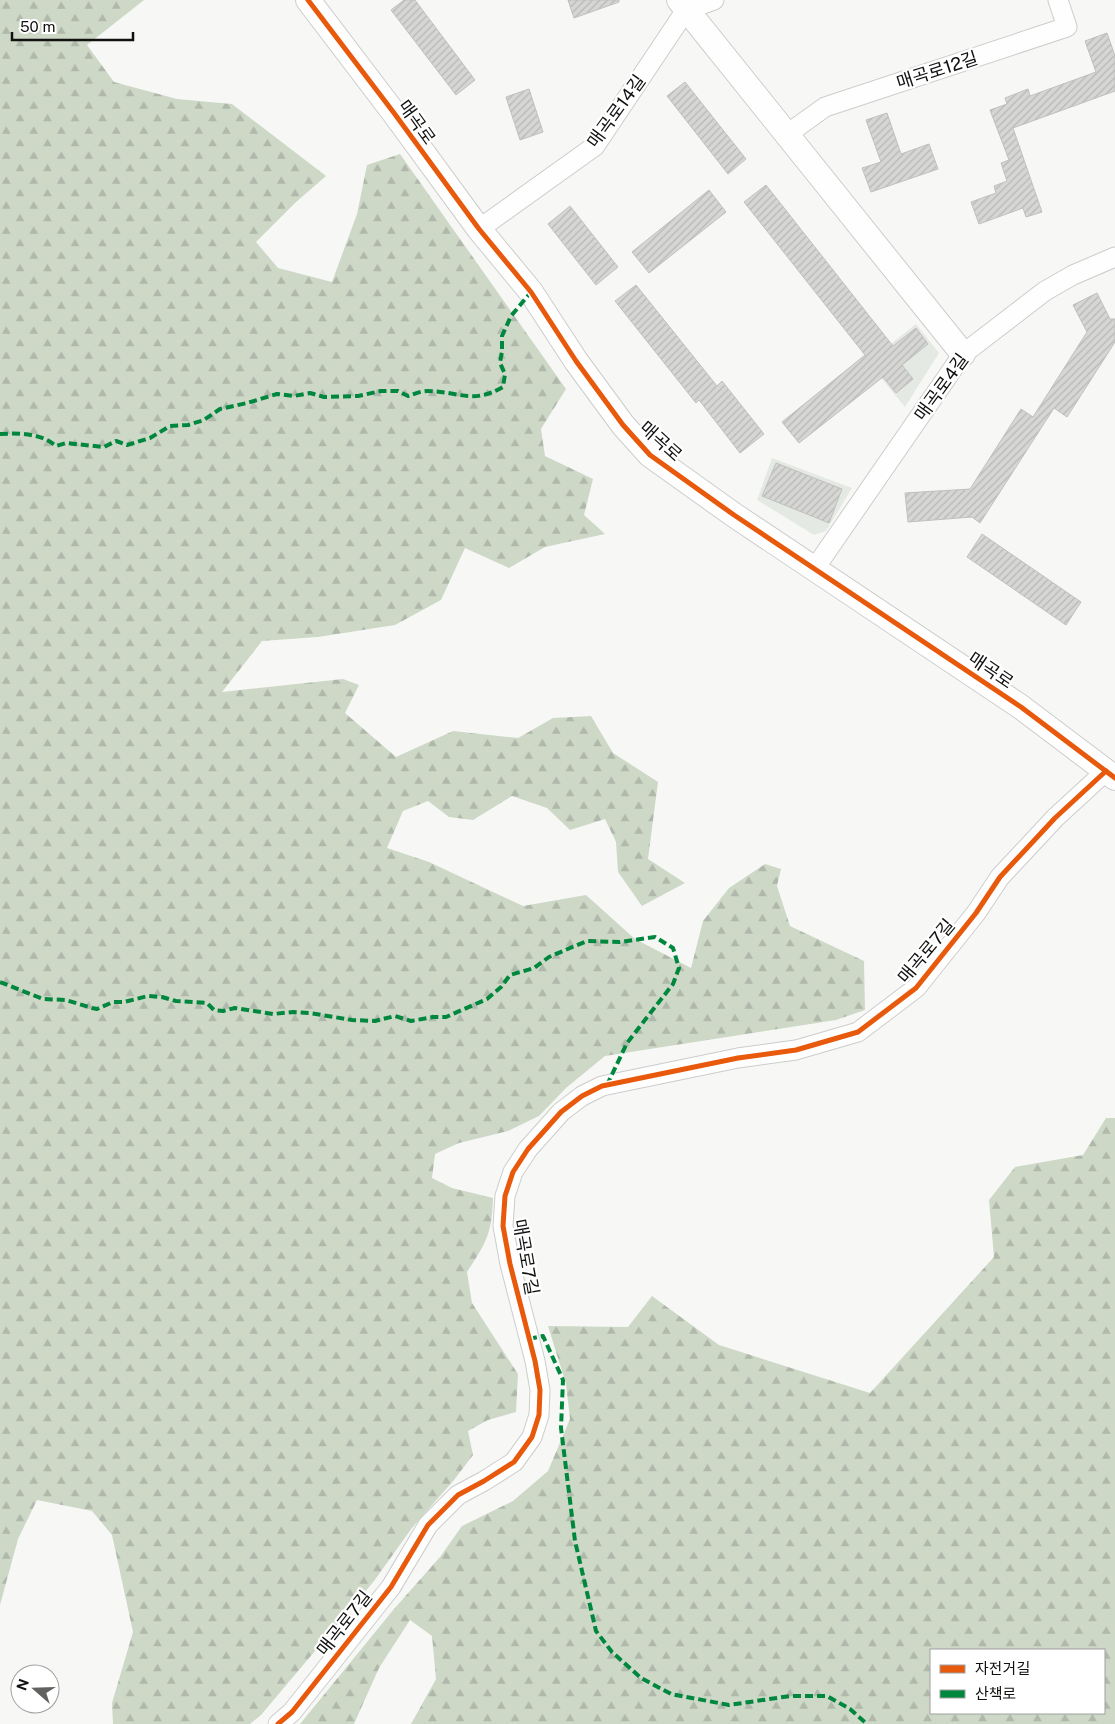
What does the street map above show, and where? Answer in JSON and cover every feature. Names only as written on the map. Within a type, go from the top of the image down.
[{"type":"street","name":"매곡로","points":[[308,0],[479,229],[531,292],[576,361],[623,424],[650,455],[734,515],[1021,707],[1110,774]]},
{"type":"street","points":[[714,0],[683,5],[963,354]]},
{"type":"street","name":"매곡로12길","points":[[786,135],[825,107],[1067,27],[1058,0]]},
{"type":"street","name":"매곡로14길","points":[[479,229],[595,146],[683,5]]},
{"type":"street","name":"매곡로4길","points":[[815,568],[963,354],[1045,291],[1073,275],[1115,257]]},
{"type":"street","name":"매곡로7길","points":[[278,1724],[292,1712],[391,1587],[424,1531],[434,1519],[458,1495],[514,1462],[532,1437],[539,1415],[540,1390],[535,1362],[510,1264],[503,1226],[505,1196],[513,1172],[528,1149],[561,1112],[582,1096],[602,1086],[738,1058],[796,1050],[858,1032],[916,988],[961,933],[1000,877],[1055,818],[1110,774]]},
{"type":"shaded area","points":[[916,324],[939,353],[905,407],[868,362]]},
{"type":"shaded area","points":[[772,458],[852,488],[826,531],[814,535],[757,500]]},
{"type":"green space","points":[[0,0],[144,0],[87,45],[114,82],[177,99],[232,104],[326,176],[295,203],[256,242],[278,268],[332,282],[357,214],[367,165],[400,154],[566,389],[541,429],[545,456],[593,479],[584,515],[605,534],[545,547],[509,568],[465,548],[441,600],[395,625],[318,637],[262,641],[222,692],[343,679],[359,685],[345,713],[396,757],[453,731],[518,738],[553,718],[591,716],[613,753],[658,782],[648,859],[685,883],[642,906],[618,872],[616,842],[605,819],[570,830],[547,808],[512,796],[473,820],[449,817],[428,801],[403,811],[387,848],[429,862],[523,906],[586,895],[635,939],[691,968],[703,921],[729,888],[765,864],[781,869],[777,886],[790,926],[864,961],[865,1010],[836,1020],[605,1056],[566,1088],[539,1116],[508,1131],[459,1143],[435,1154],[432,1178],[452,1188],[493,1198],[487,1238],[467,1272],[472,1303],[518,1374],[516,1412],[488,1420],[468,1431],[473,1455],[412,1528],[374,1581],[261,1715],[250,1724],[113,1724],[112,1703],[133,1632],[112,1535],[92,1511],[37,1500],[18,1539],[0,1605]]},
{"type":"green space","points":[[1106,1118],[1115,1118],[1115,1724],[411,1724],[436,1679],[432,1636],[410,1620],[379,1668],[354,1724],[300,1724],[394,1609],[440,1557],[462,1526],[513,1501],[548,1471],[570,1419],[566,1384],[548,1326],[628,1327],[652,1296],[719,1345],[870,1393],[994,1257],[989,1200],[1015,1167],[1083,1155]]},
{"type":"building","points":[[404,0],[415,0],[475,80],[456,95],[391,10]]},
{"type":"building","points":[[568,0],[619,0],[619,2],[574,18]]},
{"type":"building","points":[[1107,33],[1115,56],[1115,91],[1013,128],[1042,212],[1026,217],[1023,208],[979,224],[971,202],[996,193],[994,186],[1007,181],[1001,163],[1009,160],[990,110],[1007,104],[1005,98],[1028,89],[1030,96],[1096,72],[1085,41]]},
{"type":"building","points":[[685,82],[746,159],[728,174],[667,96]]},
{"type":"building","points":[[529,89],[543,132],[520,140],[506,97]]},
{"type":"building","points":[[887,113],[901,154],[929,144],[938,169],[871,192],[862,168],[881,162],[866,120]]},
{"type":"building","points":[[766,185],[893,346],[916,328],[928,344],[902,365],[913,379],[896,393],[883,377],[799,443],[782,422],[865,355],[744,202]]},
{"type":"building","points":[[709,190],[726,212],[649,273],[632,252]]},
{"type":"building","points":[[570,206],[618,267],[596,285],[548,224]]},
{"type":"building","points":[[636,285],[717,386],[722,381],[764,434],[740,453],[699,400],[696,403],[615,301]]},
{"type":"building","points":[[1097,293],[1110,319],[1115,319],[1115,342],[1067,417],[1054,408],[980,523],[972,517],[908,522],[905,493],[970,489],[1021,409],[1033,417],[1087,332],[1073,305]]},
{"type":"building","points":[[776,463],[842,489],[829,523],[762,496]]},
{"type":"building","points":[[982,534],[1081,602],[1066,625],[967,557]]},
{"type":"marked path","points":[[0,434],[37,436],[56,446],[66,443],[104,447],[116,441],[127,445],[150,438],[170,426],[188,425],[204,420],[220,409],[277,394],[294,396],[310,393],[324,397],[358,396],[381,391],[398,391],[408,396],[427,391],[465,396],[482,395],[503,387],[505,374],[500,363],[502,336],[511,316],[531,292]]},
{"type":"marked path","points":[[0,982],[43,999],[66,1000],[97,1009],[113,1002],[124,1002],[148,996],[176,1001],[207,1003],[214,1010],[223,1011],[235,1008],[273,1014],[310,1013],[352,1020],[375,1021],[395,1016],[411,1021],[446,1017],[487,999],[501,987],[510,975],[534,968],[549,957],[587,941],[620,942],[655,937],[673,948],[679,968],[673,984],[627,1043],[607,1085]]},
{"type":"marked path","points":[[529,1339],[543,1336],[563,1380],[561,1428],[575,1541],[596,1631],[612,1652],[641,1678],[671,1694],[729,1705],[790,1696],[827,1696],[850,1709],[867,1724]]},
{"type":"cycle path","points":[[308,0],[479,229],[531,292],[576,361],[623,425],[650,455],[734,515],[1021,707],[1115,778]]},
{"type":"cycle path","points":[[278,1724],[292,1712],[391,1587],[428,1525],[458,1495],[514,1462],[532,1437],[539,1415],[540,1390],[535,1361],[510,1264],[503,1226],[505,1196],[513,1172],[528,1149],[561,1112],[582,1096],[602,1086],[738,1058],[796,1050],[858,1032],[916,988],[976,913],[1000,877],[1055,818],[1106,771]]}]
